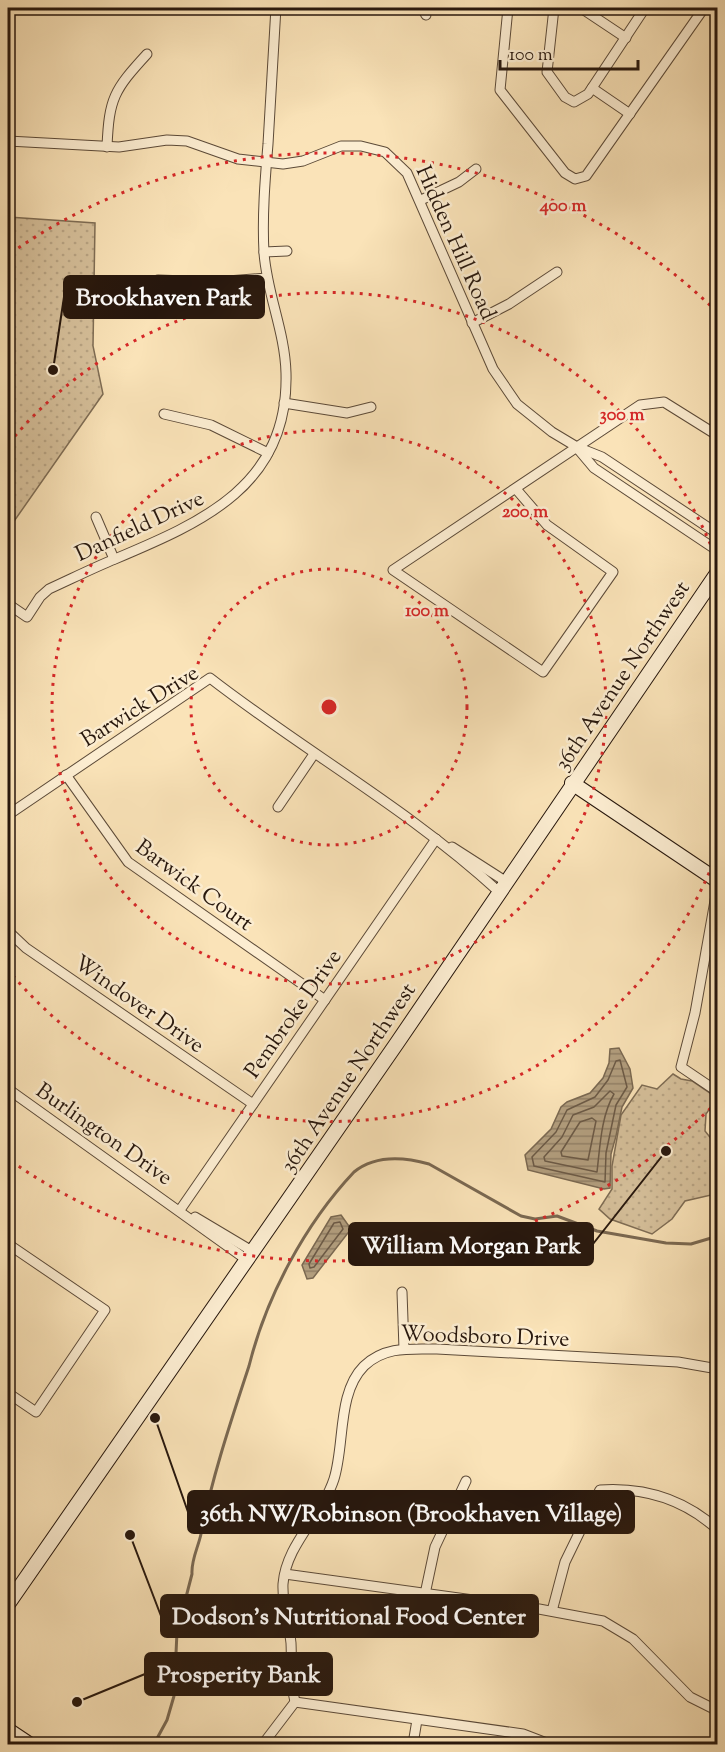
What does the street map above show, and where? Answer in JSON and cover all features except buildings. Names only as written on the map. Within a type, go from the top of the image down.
[{"type":"main road","points":[[8,12],[10,8]]},
{"type":"main road","name":"36th Avenue Northwest","points":[[8,1604],[717,572]]},
{"type":"main road","points":[[572,783],[717,882]]},
{"type":"main road","points":[[8,1730],[29,1744]]},
{"type":"street","name":"Danfield Drive","points":[[8,604],[27,617],[40,597],[49,589],[192,525],[217,510],[244,487],[268,453],[284,403],[286,363],[267,278],[264,252],[266,164],[276,8]]},
{"type":"street","points":[[508,8],[500,90],[565,173],[575,179],[586,176],[704,8]]},
{"type":"street","points":[[554,8],[547,72],[565,97],[574,102],[581,100],[592,88],[645,8]]},
{"type":"street","points":[[581,8],[626,38]]},
{"type":"street","points":[[107,147],[112,98],[147,54]]},
{"type":"street","points":[[592,88],[630,114]]},
{"type":"street","name":"Hidden Hill Road","points":[[8,141],[107,147],[167,140],[187,141],[238,159],[266,164],[303,161],[341,146],[368,147],[385,152],[401,165],[421,200],[472,323],[493,369],[508,394],[532,417],[576,447],[602,457],[717,534]]},
{"type":"street","points":[[421,200],[459,182],[476,169]]},
{"type":"street","points":[[264,252],[287,251]]},
{"type":"street","points":[[472,323],[509,304],[557,272]]},
{"type":"street","points":[[158,280],[214,282],[267,278]]},
{"type":"street","points":[[516,489],[547,525],[613,572],[543,672],[393,570],[640,405],[649,402],[664,402],[712,432]]},
{"type":"street","points":[[284,403],[347,414],[371,407]]},
{"type":"street","points":[[164,414],[211,424],[268,453]]},
{"type":"street","name":"Hidden Hill Road","points":[[576,447],[594,468],[717,551]]},
{"type":"street","points":[[96,517],[114,559]]},
{"type":"street","name":"Barwick Drive","points":[[8,815],[210,678],[257,715],[501,886]]},
{"type":"street","points":[[278,807],[314,754]]},
{"type":"street","name":"Barwick Court","points":[[66,775],[128,862],[325,1000]]},
{"type":"street","name":"Pembroke Drive","points":[[180,1210],[436,839]]},
{"type":"street","points":[[717,882],[695,1013],[681,1067],[717,1092]]},
{"type":"street","name":"Windover Drive","points":[[8,931],[26,948],[253,1104]]},
{"type":"street","name":"Burlington Drive","points":[[8,1089],[249,1256]]},
{"type":"street","points":[[8,1244],[105,1310],[36,1412],[8,1393]]},
{"type":"street","points":[[402,1293],[404,1349]]},
{"type":"street","name":"Woodsboro Drive","points":[[295,1702],[291,1688],[291,1645],[284,1601],[285,1574],[296,1545],[324,1502],[338,1466],[349,1395],[354,1379],[377,1355],[404,1349],[630,1359],[687,1363],[717,1369]]},
{"type":"street","points":[[425,1594],[435,1548],[466,1481]]},
{"type":"street","points":[[552,1611],[564,1562],[600,1490],[637,1490],[665,1497],[695,1511],[717,1530]]},
{"type":"street","points":[[285,1574],[594,1618],[614,1625],[642,1647],[690,1697],[717,1711]]},
{"type":"street","points":[[262,1744],[295,1702],[523,1734],[549,1744]]},
{"type":"street","points":[[413,1744],[417,1720]]},
{"type":"shaded area","points":[[8,217],[95,223],[93,346],[103,394],[10,527],[8,526]]},
{"type":"shaded area","points":[[673,1074],[681,1079],[692,1081],[717,1098],[706,1114],[705,1131],[717,1146],[717,1200],[711,1195],[685,1201],[672,1219],[652,1234],[610,1219],[599,1209],[612,1189],[612,1166],[621,1115],[642,1085],[657,1089]]},
{"type":"water","points":[[619,1048],[630,1069],[633,1088],[622,1107],[611,1154],[610,1188],[604,1189],[528,1170],[525,1155],[551,1129],[561,1107],[567,1102],[590,1093],[603,1078],[609,1063],[610,1049]]},
{"type":"water","points":[[341,1215],[351,1229],[313,1278],[307,1279],[302,1265],[331,1217]]},
{"type":"waterway","points":[[154,1744],[167,1720],[174,1696],[177,1632],[216,1470],[256,1340],[277,1288],[304,1238],[336,1192],[354,1172],[362,1166],[380,1160],[410,1160],[429,1164],[521,1216],[535,1219],[557,1216],[597,1231],[666,1243],[691,1244],[718,1236]]},
{"type":"place","name":"Brookhaven Park","points":[[53,370]]},
{"type":"place","name":"William Morgan Park","points":[[666,1151]]},
{"type":"place","name":"36th NW/Robinson (Brookhaven Village)","points":[[155,1418]]},
{"type":"place","name":"Dodson's Nutritional Food Center","points":[[130,1535]]},
{"type":"place","name":"Prosperity Bank","points":[[77,1702]]}]
